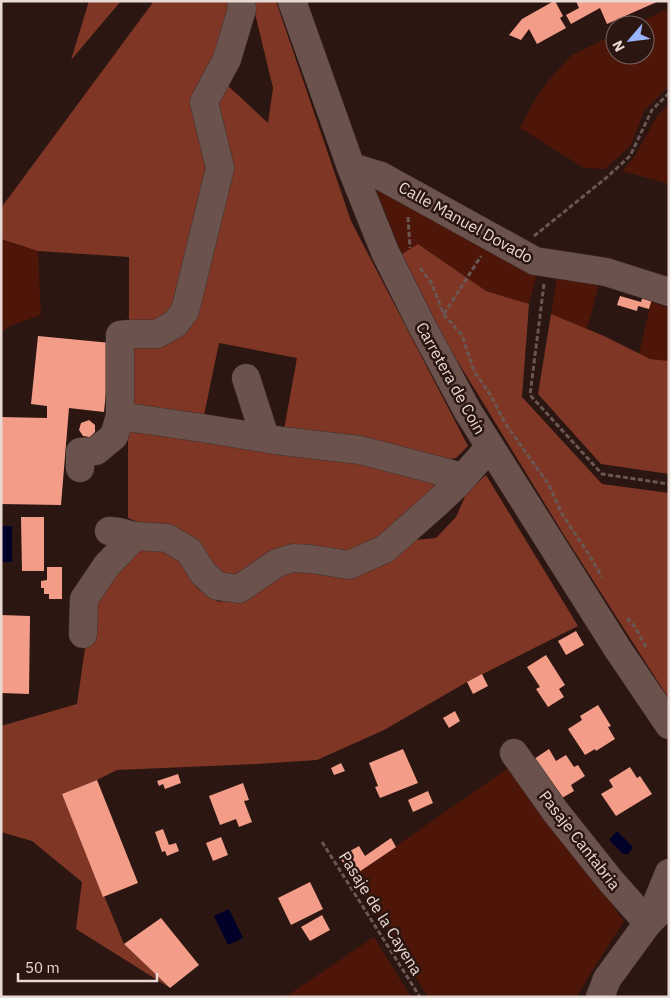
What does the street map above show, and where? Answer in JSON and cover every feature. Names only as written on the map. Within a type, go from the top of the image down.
[{"type":"street","points":[[80,468],[80,452],[96,451],[114,436],[120,416],[120,336],[129,334],[157,334],[175,324],[184,311],[220,168],[204,102],[227,60],[242,9],[241,1]]},
{"type":"street","points":[[296,13],[315,1]]},
{"type":"street","name":"Carretera de Coín","points":[[296,13],[351,167],[385,252],[418,318],[467,410],[617,648],[669,725]]},
{"type":"street","name":"Calle Manuel Dovado","points":[[351,167],[381,176],[534,261],[606,272],[669,292]]},
{"type":"street","points":[[246,378],[264,437]]},
{"type":"street","points":[[120,416],[282,441],[360,450],[460,480]]},
{"type":"street","points":[[83,634],[84,599],[107,564],[122,534],[167,538],[189,551],[203,573],[217,586],[239,589],[277,563],[293,558],[349,565],[385,549],[460,480],[490,446]]},
{"type":"street","name":"Pasaje Cantabria","points":[[514,753],[555,811],[610,880],[648,923]]},
{"type":"street","points":[[611,991],[648,923],[669,873]]},
{"type":"street","points":[[648,923],[669,902]]},
{"type":"path","points":[[516,251],[606,178],[630,156],[652,110],[669,93]]},
{"type":"path","points":[[409,210],[410,255]]},
{"type":"path","points":[[444,315],[482,254]]},
{"type":"path","points":[[415,262],[431,282],[444,315],[462,335],[474,371],[506,423],[549,485],[562,514],[605,583]]},
{"type":"path","points":[[547,263],[530,395],[602,474],[669,484]]},
{"type":"path","points":[[624,615],[635,627],[648,651]]},
{"type":"path","name":"Pasaje de la Cayena","points":[[322,842],[420,997]]},
{"type":"shaded area","points":[[89,1],[121,1],[71,60]]},
{"type":"shaded area","points":[[154,1],[229,1],[211,169],[171,319],[129,328],[129,257],[38,251],[1,239],[1,208]]},
{"type":"shaded area","points":[[252,1],[276,1],[351,221],[468,446],[456,458],[437,461],[283,435],[297,358],[219,343],[203,420],[133,410],[129,340],[144,348],[154,347],[195,300],[212,102],[226,84],[268,123],[273,88]]},
{"type":"shaded area","points":[[669,8],[669,86],[644,111],[631,145],[605,169],[584,168],[520,128],[533,103],[549,80],[572,55],[605,39],[605,65],[655,65],[655,15]]},
{"type":"shaded area","points":[[669,104],[669,184],[622,171],[635,156],[657,116]]},
{"type":"shaded area","points":[[375,187],[537,273],[529,304],[486,291],[418,244],[402,254]]},
{"type":"shaded area","points":[[1,239],[38,251],[41,315],[10,326],[1,332]]},
{"type":"shaded area","points":[[418,244],[486,291],[529,304],[522,397],[602,484],[669,493],[669,699],[564,535],[447,344],[402,254]]},
{"type":"shaded area","points":[[557,277],[599,284],[587,329],[551,314]]},
{"type":"shaded area","points":[[651,302],[669,308],[669,361],[650,359],[639,354]]},
{"type":"shaded area","points":[[551,314],[604,336],[650,359],[669,361],[669,474],[601,464],[538,394]]},
{"type":"shaded area","points":[[128,426],[282,448],[448,481],[384,543],[236,578],[222,579],[182,540],[128,518]]},
{"type":"shaded area","points":[[486,475],[578,626],[467,682],[384,730],[317,760],[117,770],[62,794],[124,944],[170,988],[76,929],[82,882],[32,841],[1,832],[1,726],[77,704],[93,593],[138,545],[176,554],[197,588],[219,602],[244,594],[276,574],[404,541],[436,538],[456,517],[467,492]]},
{"type":"shaded area","points":[[511,766],[624,921],[576,997],[428,997],[353,876]]},
{"type":"shaded area","points":[[374,937],[411,997],[285,997]]},
{"type":"water","points":[[1,526],[12,526],[12,562],[1,562]]},
{"type":"water","points":[[617,831],[632,846],[628,854],[622,853],[609,840]]},
{"type":"water","points":[[229,909],[243,938],[228,945],[214,916]]},
{"type":"building","points":[[554,1],[563,16],[560,18],[566,28],[537,44],[529,29],[521,40],[509,35],[522,19]]},
{"type":"building","points":[[576,1],[659,1],[627,15],[605,15],[605,19],[600,8],[571,24],[566,15],[579,8]]},
{"type":"building","points":[[620,296],[641,302],[643,296],[652,299],[649,309],[638,306],[637,311],[617,305]]},
{"type":"building","points":[[38,336],[111,343],[104,412],[69,408],[61,505],[1,504],[1,417],[47,418],[47,406],[31,404]]},
{"type":"building","points":[[89,420],[95,425],[95,432],[90,437],[83,436],[79,430],[81,423]]},
{"type":"building","points":[[21,517],[44,517],[44,571],[22,571]]},
{"type":"building","points":[[47,567],[62,567],[62,599],[49,599],[49,594],[44,594],[44,588],[41,588],[41,581],[47,580]]},
{"type":"building","points":[[1,615],[30,616],[29,694],[1,693]]},
{"type":"building","points":[[576,631],[584,645],[566,655],[558,641]]},
{"type":"building","points":[[546,655],[565,685],[559,689],[564,697],[548,707],[536,689],[540,687],[527,667]]},
{"type":"building","points":[[482,674],[488,686],[473,694],[467,682]]},
{"type":"building","points":[[598,705],[611,726],[608,727],[615,739],[596,751],[595,749],[585,755],[568,729],[582,720],[580,716]]},
{"type":"building","points":[[455,711],[460,721],[449,728],[443,718]]},
{"type":"building","points":[[403,749],[418,783],[380,798],[375,787],[378,786],[369,763]]},
{"type":"building","points":[[549,749],[556,761],[566,755],[574,767],[578,765],[585,776],[571,785],[574,791],[562,798],[534,759]]},
{"type":"building","points":[[341,763],[345,771],[334,775],[331,768]]},
{"type":"building","points":[[630,767],[637,778],[640,776],[652,794],[616,816],[601,794],[613,787],[609,780]]},
{"type":"building","points":[[178,774],[181,783],[165,789],[163,784],[159,786],[157,781]]},
{"type":"building","points":[[97,780],[138,883],[103,897],[62,794]]},
{"type":"building","points":[[243,783],[249,800],[244,801],[252,822],[239,827],[236,819],[220,825],[209,796]]},
{"type":"building","points":[[428,791],[433,803],[413,812],[408,800]]},
{"type":"building","points":[[163,829],[169,845],[176,843],[179,851],[167,856],[165,851],[162,852],[155,832]]},
{"type":"building","points":[[221,837],[228,855],[213,861],[206,843]]},
{"type":"building","points":[[391,838],[396,847],[353,876],[339,857],[359,846],[365,856]]},
{"type":"building","points":[[310,882],[323,909],[291,925],[278,898]]},
{"type":"building","points":[[322,915],[330,930],[310,941],[301,927]]},
{"type":"building","points":[[161,918],[199,965],[170,988],[124,944]]}]
